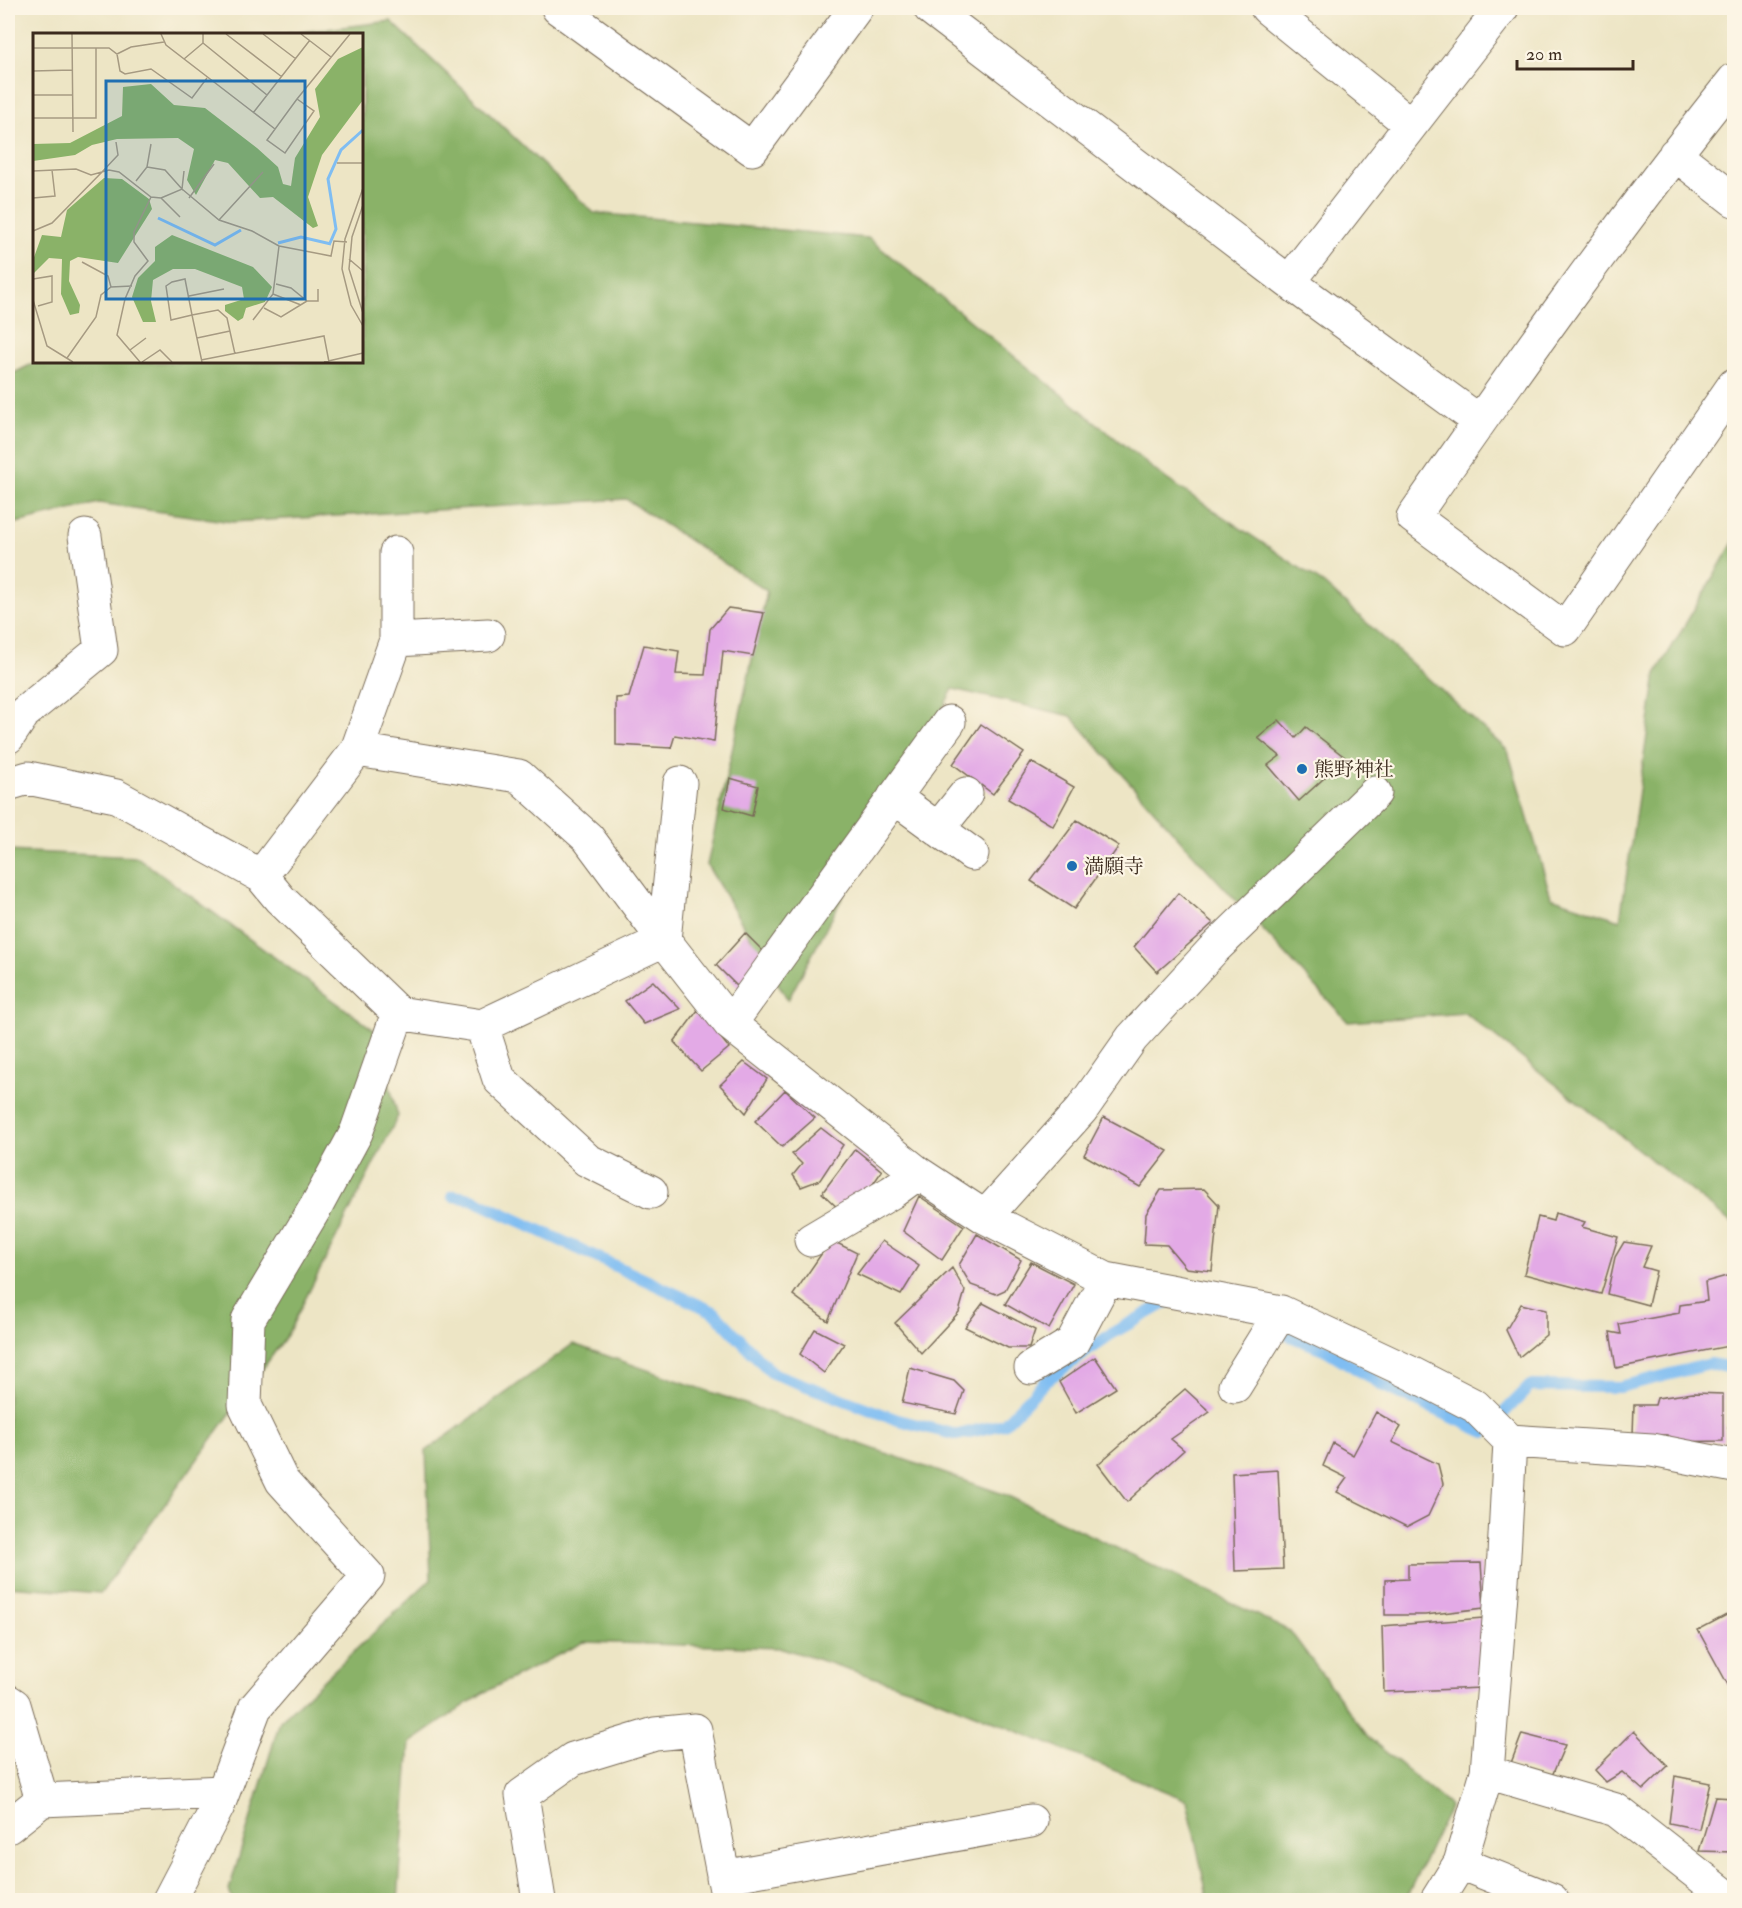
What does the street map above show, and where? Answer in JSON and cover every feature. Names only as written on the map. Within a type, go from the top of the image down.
[{"type":"street","points":[[558,8],[752,149],[856,8]]},
{"type":"street","points":[[930,8],[1289,282],[1479,421]]},
{"type":"street","points":[[1268,8],[1411,125]]},
{"type":"street","points":[[1289,282],[1502,8]]},
{"type":"street","points":[[1734,80],[1675,154],[1479,421],[1413,516],[1565,629],[1734,385]]},
{"type":"street","points":[[1675,154],[1734,200]]},
{"type":"street","points":[[8,737],[24,713],[101,650],[86,536]]},
{"type":"street","points":[[261,876],[357,750],[396,640],[396,553]]},
{"type":"street","points":[[396,640],[488,635]]},
{"type":"street","points":[[730,1024],[949,722]]},
{"type":"street","points":[[357,750],[519,776],[588,838],[730,1024],[918,1173],[985,1218],[1106,1279],[1281,1312],[1412,1373],[1475,1406],[1510,1441],[1653,1450],[1734,1466]]},
{"type":"street","points":[[8,784],[28,778],[116,796],[261,876],[280,899],[398,1013],[482,1026],[664,940]]},
{"type":"street","points":[[664,940],[680,783]]},
{"type":"street","points":[[985,1218],[1082,1109],[1132,1038],[1213,950],[1375,793]]},
{"type":"street","points":[[938,830],[966,794]]},
{"type":"street","points":[[894,797],[972,854]]},
{"type":"street","points":[[170,1900],[223,1792],[255,1708],[368,1576],[282,1481],[245,1405],[248,1320],[357,1133],[398,1013]]},
{"type":"street","points":[[482,1026],[499,1079],[587,1160],[651,1192]]},
{"type":"street","points":[[811,1240],[892,1192],[918,1173]]},
{"type":"street","points":[[1030,1368],[1072,1343],[1106,1279]]},
{"type":"street","points":[[1235,1386],[1281,1312]]},
{"type":"street","points":[[1437,1900],[1460,1863],[1487,1772],[1504,1556],[1510,1441]]},
{"type":"street","points":[[8,1701],[14,1705],[42,1800]]},
{"type":"street","points":[[539,1900],[522,1795],[573,1759],[655,1734],[695,1730],[725,1889],[1031,1821]]},
{"type":"street","points":[[1487,1772],[1616,1810],[1731,1900]]},
{"type":"street","points":[[8,1827],[42,1800],[223,1792]]},
{"type":"street","points":[[1460,1863],[1552,1900]]},
{"type":"green space","points":[[391,21],[594,213],[868,238],[1162,476],[1324,584],[1508,751],[1551,897],[1620,920],[1656,674],[1734,541],[1734,1225],[1465,1013],[1348,1022],[1183,843],[1071,716],[953,689],[788,1000],[707,865],[767,591],[626,499],[232,522],[99,503],[8,525],[8,376],[34,363],[363,363],[363,33],[295,33]]},
{"type":"green space","points":[[8,851],[137,857],[374,1030],[398,1116],[287,1335],[101,1593],[8,1586]]},
{"type":"green space","points":[[573,1344],[1006,1495],[1290,1631],[1369,1738],[1450,1806],[1405,1900],[1208,1900],[1187,1800],[923,1693],[782,1648],[584,1642],[483,1693],[410,1743],[398,1900],[232,1900],[229,1890],[280,1721],[431,1579],[426,1451]]},
{"type":"building","points":[[728,608],[764,613],[753,656],[723,651],[714,742],[675,735],[671,748],[616,745],[616,698],[629,697],[644,645],[679,651],[676,674],[705,675],[710,629]]},
{"type":"building","points":[[1279,720],[1296,738],[1306,727],[1346,758],[1299,801],[1268,765],[1280,756],[1258,738]]},
{"type":"building","points":[[981,724],[1024,753],[993,794],[953,764]]},
{"type":"building","points":[[1031,762],[1074,787],[1053,826],[1008,799]]},
{"type":"building","points":[[730,778],[758,786],[752,816],[724,808]]},
{"type":"building","points":[[1077,820],[1119,846],[1074,909],[1031,881]]},
{"type":"building","points":[[1178,893],[1213,923],[1157,972],[1134,947]]},
{"type":"building","points":[[745,933],[767,955],[740,989],[716,965]]},
{"type":"building","points":[[653,981],[680,1009],[644,1024],[625,1001]]},
{"type":"building","points":[[698,1010],[729,1048],[701,1071],[674,1042]]},
{"type":"building","points":[[744,1062],[767,1079],[746,1113],[720,1085]]},
{"type":"building","points":[[785,1090],[815,1118],[782,1147],[755,1121]]},
{"type":"building","points":[[1104,1117],[1168,1151],[1140,1187],[1084,1155]]},
{"type":"building","points":[[821,1128],[843,1145],[820,1180],[801,1187],[793,1175],[802,1164],[792,1154]]},
{"type":"building","points":[[855,1149],[882,1171],[857,1207],[842,1212],[822,1193]]},
{"type":"building","points":[[1204,1189],[1219,1205],[1212,1271],[1186,1268],[1167,1245],[1144,1244],[1146,1214],[1161,1190]]},
{"type":"building","points":[[919,1196],[964,1226],[942,1260],[903,1231]]},
{"type":"building","points":[[1555,1213],[1585,1222],[1582,1227],[1618,1237],[1601,1294],[1524,1274],[1538,1217],[1553,1221]]},
{"type":"building","points":[[977,1234],[1021,1260],[1005,1290],[996,1294],[971,1285],[959,1265]]},
{"type":"building","points":[[831,1240],[857,1253],[828,1321],[793,1295]]},
{"type":"building","points":[[882,1241],[919,1266],[901,1295],[857,1274]]},
{"type":"building","points":[[1624,1242],[1651,1246],[1642,1267],[1656,1271],[1648,1305],[1607,1294],[1615,1257]]},
{"type":"building","points":[[1031,1262],[1074,1284],[1049,1329],[1005,1304]]},
{"type":"building","points":[[952,1268],[965,1291],[959,1312],[921,1353],[895,1323]]},
{"type":"building","points":[[1730,1275],[1731,1285],[1734,1285],[1734,1345],[1616,1368],[1610,1332],[1621,1334],[1619,1324],[1679,1313],[1680,1305],[1707,1301],[1705,1282]]},
{"type":"building","points":[[983,1303],[1035,1330],[1029,1348],[1008,1348],[965,1327]]},
{"type":"building","points":[[1521,1304],[1546,1310],[1546,1335],[1519,1357],[1506,1330]]},
{"type":"building","points":[[815,1329],[844,1344],[824,1373],[800,1354]]},
{"type":"building","points":[[1095,1357],[1116,1388],[1076,1413],[1059,1382]]},
{"type":"building","points":[[910,1368],[954,1381],[964,1391],[956,1414],[902,1403]]},
{"type":"building","points":[[1185,1389],[1210,1412],[1171,1439],[1184,1450],[1127,1502],[1098,1464]]},
{"type":"building","points":[[1693,1393],[1723,1394],[1723,1441],[1667,1442],[1667,1435],[1633,1435],[1634,1405],[1655,1405],[1657,1398]]},
{"type":"building","points":[[1734,1408],[1734,1430],[1728,1428]]},
{"type":"building","points":[[1376,1412],[1401,1427],[1392,1442],[1438,1464],[1443,1484],[1428,1516],[1407,1527],[1337,1492],[1347,1478],[1323,1466],[1333,1443],[1353,1455]]},
{"type":"building","points":[[1278,1470],[1283,1569],[1235,1571],[1232,1473]]},
{"type":"building","points":[[1481,1563],[1484,1608],[1425,1615],[1385,1615],[1385,1580],[1408,1579],[1408,1564]]},
{"type":"building","points":[[1734,1611],[1734,1696],[1698,1630]]},
{"type":"building","points":[[1483,1618],[1481,1688],[1384,1692],[1382,1626]]},
{"type":"building","points":[[1634,1731],[1668,1766],[1643,1790],[1622,1772],[1606,1782],[1595,1770]]},
{"type":"building","points":[[1522,1734],[1565,1745],[1551,1778],[1511,1763]]},
{"type":"building","points":[[1675,1776],[1710,1783],[1699,1829],[1669,1823]]},
{"type":"building","points":[[1715,1797],[1734,1798],[1734,1852],[1699,1851]]},
{"type":"waterway","points":[[453,1196],[472,1199],[714,1312],[772,1373],[898,1420],[957,1435],[1004,1424],[1046,1381],[1111,1334],[1169,1301],[1175,1301]]},
{"type":"waterway","points":[[1272,1329],[1326,1350],[1384,1386],[1485,1432],[1530,1386],[1620,1387],[1710,1364],[1734,1368]]},
{"type":"place","name":"熊野神社","points":[[1302,769]]},
{"type":"place","name":"満願寺","points":[[1072,866]]}]
